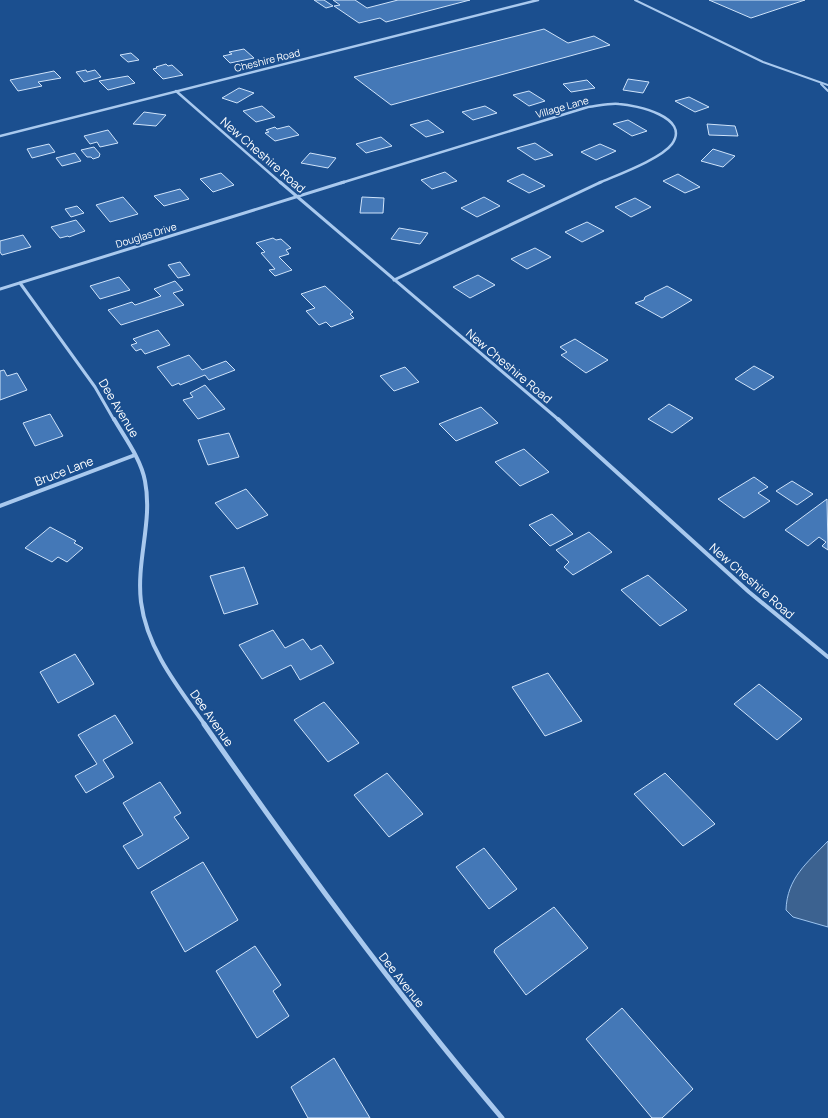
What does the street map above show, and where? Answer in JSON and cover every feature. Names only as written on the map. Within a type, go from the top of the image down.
[{"type":"street","name":"Cheshire Road","points":[[0,136],[538,0]]},
{"type":"street","name":"New Cheshire Road","points":[[176,91],[297,197],[571,430],[749,592],[828,657]]},
{"type":"street","name":"Village Lane","points":[[297,197],[584,108],[619,104],[639,107],[655,112],[668,119],[676,127],[677,136],[671,147],[659,155],[394,280]]},
{"type":"street","name":"Douglas Drive","points":[[0,289],[297,197]]},
{"type":"street","name":"Dee Avenue","points":[[20,283],[95,387],[135,455],[145,480],[147,508],[140,567],[141,602],[149,636],[166,669],[329,901],[398,992],[502,1118]]},
{"type":"street","name":"Bruce Lane","points":[[0,506],[135,455]]},
{"type":"lane","points":[[635,0],[763,62],[821,84],[828,85]]},
{"type":"lane","points":[[821,84],[828,91]]},
{"type":"water","points":[[828,841],[828,927],[793,917],[786,910],[787,899],[794,880],[806,864]]},
{"type":"building","points":[[314,0],[324,0],[333,6],[326,8]]},
{"type":"building","points":[[333,0],[355,0],[367,8],[398,0],[470,0],[386,22],[380,18],[359,23],[334,6],[340,5]]},
{"type":"building","points":[[709,0],[805,0],[751,18]]},
{"type":"building","points":[[544,29],[568,43],[594,36],[610,45],[391,105],[354,77]]},
{"type":"building","points":[[244,49],[254,58],[230,63],[223,56],[232,54],[229,52]]},
{"type":"building","points":[[131,53],[139,60],[128,62],[120,55]]},
{"type":"building","points":[[166,64],[168,66],[172,65],[183,75],[163,79],[153,69]]},
{"type":"building","points":[[86,70],[87,72],[95,70],[101,77],[84,82],[76,72]]},
{"type":"building","points":[[54,71],[61,78],[38,82],[42,86],[18,91],[10,80]]},
{"type":"building","points":[[128,76],[135,83],[108,90],[99,81]]},
{"type":"building","points":[[628,79],[649,82],[643,93],[623,90]]},
{"type":"building","points":[[587,80],[595,88],[571,92],[563,84]]},
{"type":"building","points":[[239,88],[254,93],[237,103],[222,98]]},
{"type":"building","points":[[529,91],[545,101],[529,106],[513,95]]},
{"type":"building","points":[[689,97],[709,107],[695,112],[675,101]]},
{"type":"building","points":[[262,106],[275,117],[256,122],[243,111]]},
{"type":"building","points":[[485,106],[497,113],[473,120],[462,112]]},
{"type":"building","points":[[144,112],[166,115],[156,126],[133,124]]},
{"type":"building","points":[[428,120],[444,132],[426,137],[410,125]]},
{"type":"building","points":[[628,120],[647,131],[632,136],[613,124]]},
{"type":"building","points":[[707,124],[735,126],[738,136],[709,135]]},
{"type":"building","points":[[289,126],[299,135],[275,141],[265,133],[269,132],[266,130],[275,127],[277,129]]},
{"type":"building","points":[[108,130],[118,143],[100,147],[97,142],[90,144],[84,136]]},
{"type":"building","points":[[381,137],[392,146],[366,153],[356,144]]},
{"type":"building","points":[[535,143],[553,155],[535,160],[517,148]]},
{"type":"building","points":[[49,144],[55,152],[32,158],[27,149]]},
{"type":"building","points":[[600,144],[616,151],[596,160],[581,152]]},
{"type":"building","points":[[94,147],[100,154],[99,157],[93,159],[91,157],[87,157],[81,150]]},
{"type":"building","points":[[713,149],[735,156],[723,167],[701,161]]},
{"type":"building","points":[[75,153],[81,161],[62,166],[56,158]]},
{"type":"building","points":[[310,153],[336,158],[328,168],[301,163]]},
{"type":"building","points":[[445,172],[457,181],[432,189],[421,180]]},
{"type":"building","points":[[221,173],[234,185],[213,192],[200,179]]},
{"type":"building","points":[[523,174],[545,186],[529,193],[507,181]]},
{"type":"building","points":[[678,174],[700,187],[685,193],[663,181]]},
{"type":"building","points":[[180,189],[189,199],[164,206],[154,196]]},
{"type":"building","points":[[123,197],[138,214],[110,222],[96,205]]},
{"type":"building","points":[[362,197],[384,198],[383,213],[360,213]]},
{"type":"building","points":[[484,197],[500,206],[477,217],[461,208]]},
{"type":"building","points":[[635,198],[651,207],[631,217],[615,207]]},
{"type":"building","points":[[77,206],[84,213],[71,217],[65,209]]},
{"type":"building","points":[[76,220],[85,231],[69,237],[60,238],[51,227]]},
{"type":"building","points":[[587,222],[604,231],[582,242],[565,232]]},
{"type":"building","points":[[399,228],[428,233],[420,244],[391,239]]},
{"type":"building","points":[[23,235],[31,247],[2,255],[0,252],[0,241]]},
{"type":"building","points":[[273,238],[276,240],[281,239],[291,248],[286,250],[289,254],[279,257],[292,270],[275,276],[269,270],[275,269],[261,253],[265,252],[256,243]]},
{"type":"building","points":[[535,248],[551,257],[527,269],[511,259]]},
{"type":"building","points":[[180,262],[190,275],[178,278],[168,265]]},
{"type":"building","points":[[478,275],[495,285],[470,298],[453,287]]},
{"type":"building","points":[[119,277],[130,290],[100,299],[90,286]]},
{"type":"building","points":[[175,281],[183,290],[173,293],[184,305],[121,325],[108,310],[132,302],[135,305],[161,296],[154,289]]},
{"type":"building","points":[[325,286],[353,312],[350,314],[354,318],[331,327],[326,322],[319,325],[306,311],[315,308],[301,294]]},
{"type":"building","points":[[667,286],[692,300],[662,318],[635,303],[644,300],[645,297]]},
{"type":"building","points":[[158,330],[170,345],[145,354],[141,349],[136,351],[131,345],[137,343],[133,339]]},
{"type":"building","points":[[575,339],[608,360],[586,373],[561,355],[567,352],[560,347]]},
{"type":"building","points":[[189,355],[202,370],[226,361],[235,370],[209,380],[205,375],[180,385],[179,383],[172,386],[157,367]]},
{"type":"building","points":[[754,366],[774,377],[754,390],[735,379]]},
{"type":"building","points":[[405,367],[419,382],[394,391],[380,376]]},
{"type":"building","points":[[4,370],[7,376],[17,373],[27,390],[0,400],[0,371]]},
{"type":"building","points":[[205,385],[225,409],[198,419],[183,400],[193,397],[190,393]]},
{"type":"building","points":[[669,404],[693,418],[672,433],[648,419]]},
{"type":"building","points":[[481,407],[498,423],[456,441],[439,424]]},
{"type":"building","points":[[50,414],[63,436],[35,446],[23,423]]},
{"type":"building","points":[[229,433],[239,457],[208,465],[198,440]]},
{"type":"building","points":[[524,449],[549,472],[520,486],[495,462]]},
{"type":"building","points":[[754,477],[768,487],[758,493],[770,501],[744,518],[718,499]]},
{"type":"building","points":[[792,481],[813,494],[797,505],[776,491]]},
{"type":"building","points":[[246,489],[268,515],[237,529],[215,503]]},
{"type":"building","points":[[827,499],[828,550],[822,546],[826,542],[819,537],[808,546],[785,530]]},
{"type":"building","points":[[552,514],[573,534],[550,546],[529,525]]},
{"type":"building","points":[[50,527],[76,541],[74,543],[83,548],[67,562],[58,557],[52,562],[25,548]]},
{"type":"building","points":[[589,532],[612,552],[573,575],[564,567],[569,562],[556,550]]},
{"type":"building","points":[[244,567],[258,604],[224,614],[210,576]]},
{"type":"building","points":[[648,575],[687,610],[660,626],[621,590]]},
{"type":"building","points":[[273,630],[285,648],[303,639],[311,650],[321,645],[334,663],[300,680],[291,665],[262,679],[239,645]]},
{"type":"building","points":[[75,654],[94,684],[58,703],[40,672]]},
{"type":"building","points":[[548,673],[582,721],[545,736],[512,687]]},
{"type":"building","points":[[759,684],[802,719],[777,740],[734,704]]},
{"type":"building","points":[[324,702],[359,743],[328,762],[294,720]]},
{"type":"building","points":[[115,715],[133,743],[103,760],[114,777],[86,793],[75,776],[97,764],[78,735]]},
{"type":"building","points":[[387,773],[423,814],[389,837],[354,795]]},
{"type":"building","points":[[665,773],[715,824],[683,846],[634,794]]},
{"type":"building","points":[[160,782],[181,813],[174,817],[189,838],[138,869],[123,846],[143,835],[123,803]]},
{"type":"building","points":[[484,848],[517,889],[489,909],[456,867]]},
{"type":"building","points":[[203,862],[238,920],[185,952],[151,892]]},
{"type":"building","points":[[554,907],[588,948],[526,995],[494,952],[495,949]]},
{"type":"building","points":[[255,946],[281,985],[273,991],[289,1016],[257,1038],[216,971]]},
{"type":"building","points":[[622,1008],[693,1089],[662,1118],[652,1118],[586,1039]]},
{"type":"building","points":[[334,1058],[370,1118],[308,1118],[291,1087]]}]
